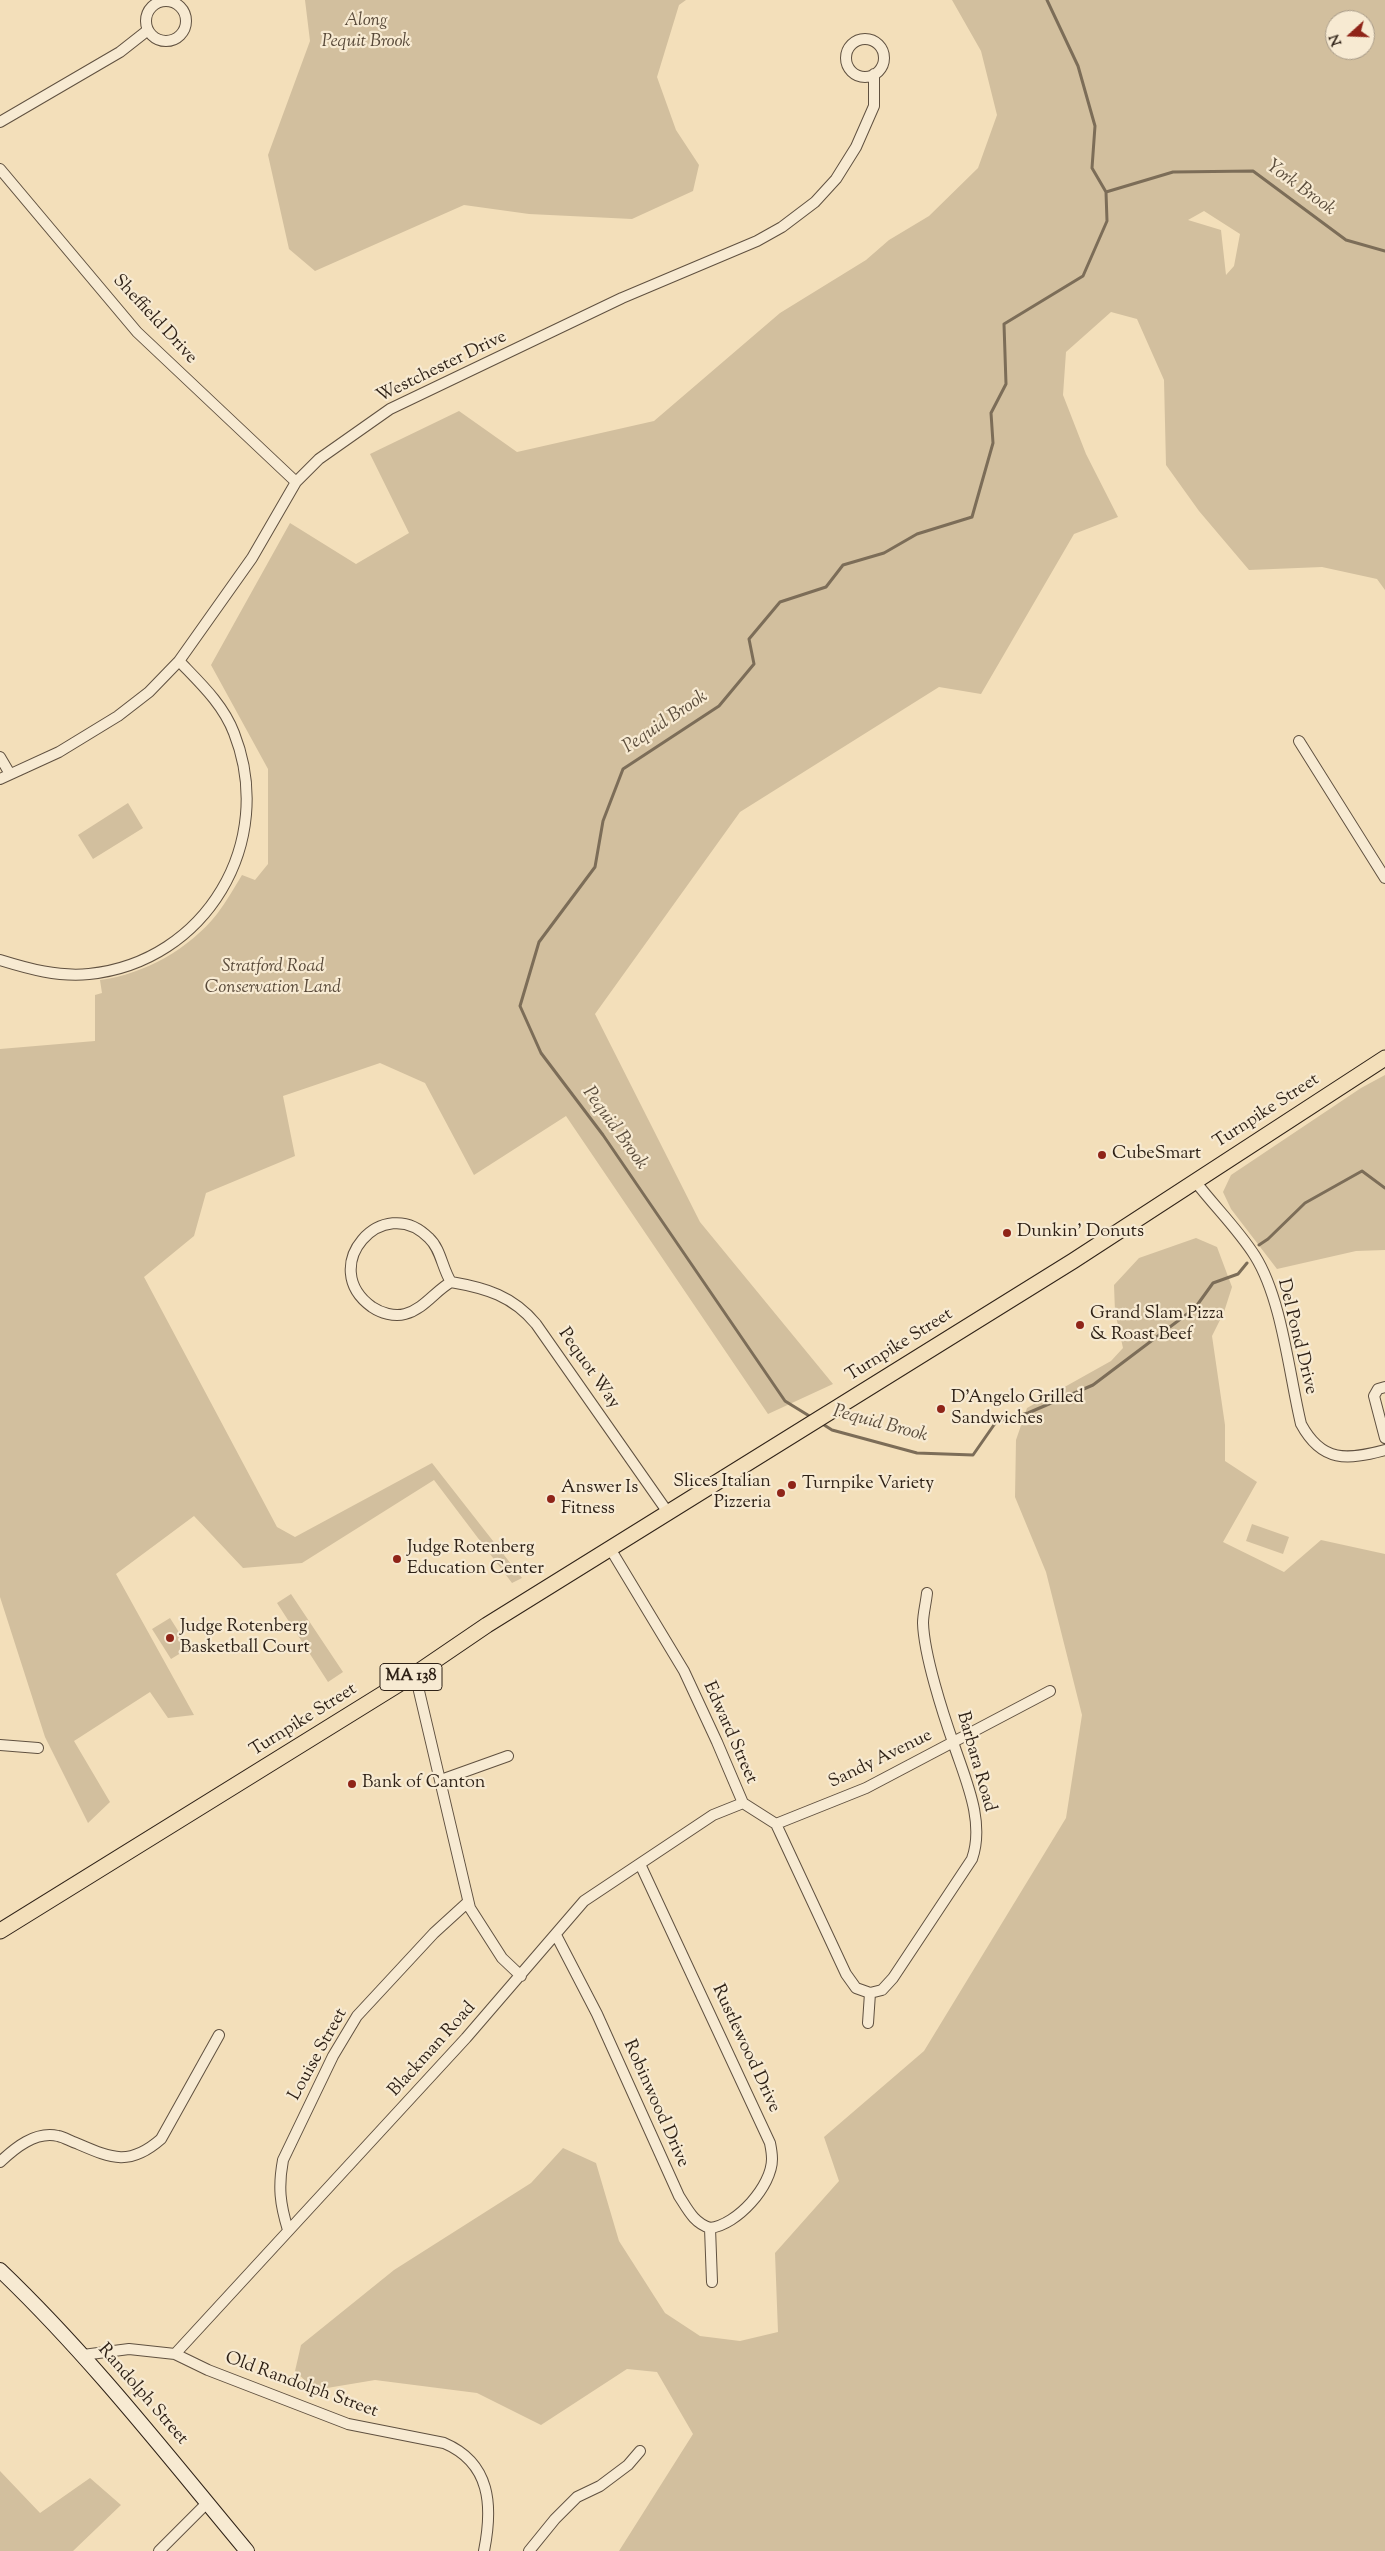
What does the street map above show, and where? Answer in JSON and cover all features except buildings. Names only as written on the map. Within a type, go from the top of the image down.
[{"type":"main road","name":"Turnpike Street","points":[[0,1931],[415,1674],[487,1625],[669,1514],[1073,1261],[1385,1058]]},
{"type":"main road","name":"Randolph Street","points":[[0,2270],[83,2355],[138,2416],[247,2551]]},
{"type":"street","points":[[162,1],[174,2],[184,11],[186,18],[184,30],[175,40],[163,41],[157,39],[148,30],[146,18],[156,3],[162,1]]},
{"type":"street","points":[[0,122],[120,52],[148,30]]},
{"type":"street","name":"Westchester Drive","points":[[0,779],[59,752],[118,716],[149,692],[180,661],[252,558],[296,482],[320,459],[390,409],[622,298],[757,241],[782,227],[816,202],[836,180],[856,148],[874,106],[874,74]]},
{"type":"street","name":"Sheffield Drive","points":[[0,169],[137,332],[296,482]]},
{"type":"street","points":[[0,960],[31,970],[63,975],[89,974],[122,968],[146,959],[171,944],[214,905],[228,881],[238,855],[245,827],[248,794],[243,762],[234,732],[226,717],[205,688],[180,661]]},
{"type":"street","points":[[1299,741],[1385,878]]},
{"type":"street","points":[[0,757],[10,774]]},
{"type":"street","name":"Del Pond Drive","points":[[1195,1181],[1254,1255],[1263,1272],[1273,1300],[1301,1424],[1308,1437],[1334,1456],[1346,1458],[1385,1450]]},
{"type":"street","points":[[400,1223],[421,1230],[431,1240],[444,1271],[452,1282],[415,1310],[403,1315],[392,1315],[373,1308],[363,1299],[355,1288],[351,1275],[351,1261],[360,1240],[368,1233],[388,1224],[400,1223]]},
{"type":"street","name":"Pequot Way","points":[[452,1282],[498,1294],[512,1301],[528,1314],[669,1514]]},
{"type":"street","points":[[1385,1387],[1378,1389],[1374,1396],[1385,1438]]},
{"type":"street","name":"Edward Street","points":[[611,1550],[684,1671],[717,1742],[742,1803],[776,1824]]},
{"type":"street","name":"Barbara Road","points":[[870,1993],[882,1990],[893,1978],[972,1859],[978,1843],[970,1795],[953,1743],[928,1652],[923,1623],[927,1593]]},
{"type":"street","points":[[415,1674],[468,1902],[474,1915],[502,1958],[521,1976]]},
{"type":"street","name":"Sandy Avenue","points":[[776,1824],[866,1788],[1050,1691]]},
{"type":"street","points":[[0,1745],[38,1748]]},
{"type":"street","points":[[441,1780],[508,1756]]},
{"type":"street","name":"Blackman Road","points":[[175,2354],[521,1976],[584,1901],[712,1815],[742,1803]]},
{"type":"street","points":[[776,1824],[846,1974],[856,1988],[870,1993],[868,2023]]},
{"type":"street","name":"Rustlewood Drive","points":[[640,1864],[770,2143],[772,2159],[768,2175],[748,2206],[731,2222],[721,2227],[710,2228]]},
{"type":"street","name":"Louise Street","points":[[288,2230],[280,2203],[280,2177],[283,2160],[333,2056],[357,2016],[434,1933],[468,1902]]},
{"type":"street","name":"Robinwood Drive","points":[[556,1935],[597,2014],[679,2196],[693,2218],[701,2226],[710,2228]]},
{"type":"street","points":[[0,2162],[26,2141],[57,2135],[105,2155],[121,2158],[146,2152],[161,2139],[219,2035]]},
{"type":"street","points":[[710,2228],[712,2282]]},
{"type":"street","name":"Old Randolph Street","points":[[83,2355],[129,2349],[175,2354],[208,2370],[348,2424],[444,2443],[457,2448],[480,2471],[486,2492],[489,2513],[484,2551]]},
{"type":"street","points":[[529,2551],[555,2519],[577,2497],[600,2486],[628,2464],[640,2451]]},
{"type":"street","points":[[159,2551],[207,2502]]},
{"type":"green space","name":"Along Pequit Brook","points":[[305,0],[686,0],[679,5],[657,77],[676,130],[699,165],[693,191],[632,219],[529,214],[464,205],[315,271],[289,249],[268,155],[310,41]]},
{"type":"green space","name":"Stratford Road Conservation Land","points":[[952,0],[1385,0],[1385,590],[1377,579],[1322,567],[1249,570],[1199,511],[1166,465],[1164,380],[1137,319],[1111,312],[1066,352],[1063,395],[1086,454],[1118,517],[1074,534],[981,694],[939,687],[740,812],[595,1014],[700,1222],[833,1384],[768,1414],[566,1116],[474,1175],[425,1083],[380,1063],[283,1096],[295,1156],[206,1193],[194,1236],[144,1277],[277,1527],[295,1537],[432,1463],[522,1578],[512,1583],[434,1480],[302,1563],[243,1568],[194,1516],[116,1574],[194,1715],[168,1718],[150,1692],[74,1741],[110,1802],[88,1823],[45,1737],[0,1597],[0,1049],[95,1041],[95,995],[102,993],[100,980],[117,977],[149,966],[180,949],[206,927],[217,914],[242,875],[255,880],[268,864],[268,769],[211,665],[290,523],[356,564],[409,533],[370,454],[459,411],[517,452],[654,421],[780,313],[866,260],[889,240],[929,216],[978,168],[997,115],[981,51]],"holes":[[[1204,211],[1240,234],[1234,266],[1226,275],[1221,230],[1188,220]]]},
{"type":"green space","points":[[128,803],[143,828],[93,859],[78,835]]},
{"type":"green space","points":[[1385,1075],[1385,1250],[1356,1251],[1277,1269],[1231,1209],[1223,1192],[1231,1175],[1361,1088]]},
{"type":"green space","points":[[1196,1238],[1217,1247],[1232,1287],[1224,1312],[1212,1336],[1225,1425],[1225,1461],[1257,1482],[1223,1542],[1284,1572],[1321,1540],[1385,1554],[1385,2551],[619,2551],[693,2434],[657,2372],[627,2369],[541,2425],[477,2393],[375,2380],[315,2390],[295,2371],[301,2345],[394,2270],[531,2183],[563,2148],[596,2163],[619,2241],[665,2313],[700,2336],[740,2341],[778,2332],[775,2253],[839,2181],[824,2137],[924,2051],[1066,1818],[1082,1715],[1046,1572],[1015,1497],[1016,1440],[1027,1408],[1111,1361],[1123,1348],[1115,1312],[1114,1285],[1139,1258]]},
{"type":"green space","points":[[1252,1524],[1289,1537],[1283,1554],[1246,1541]]},
{"type":"green space","points":[[291,1594],[343,1672],[328,1682],[277,1603]]},
{"type":"green space","name":"Judge Rotenberg Basketball Court","points":[[170,1618],[189,1648],[171,1659],[152,1629]]},
{"type":"green space","points":[[0,2471],[40,2513],[90,2478],[121,2505],[73,2551],[0,2551]]},
{"type":"waterway","name":"Pequid Brook","points":[[811,1417],[785,1401],[603,1135],[541,1053],[520,1006],[539,942],[595,867],[603,821],[623,769],[719,706],[754,664],[749,639],[780,602],[826,587],[843,565],[884,553],[917,534],[972,517],[993,443],[991,413],[1006,384],[1004,324],[1083,276],[1107,221],[1106,192],[1092,168],[1095,126],[1078,66],[1047,0]]},
{"type":"waterway","name":"York Brook","points":[[1106,192],[1173,172],[1253,171],[1346,240],[1385,251]]},
{"type":"waterway","name":"Pequid Brook","points":[[1259,1245],[1268,1239],[1305,1203],[1362,1171],[1385,1188]]},
{"type":"waterway","name":"Pequid Brook","points":[[821,1423],[832,1430],[917,1453],[973,1455],[996,1422],[1028,1413],[1093,1385],[1195,1308],[1213,1283],[1238,1274],[1247,1263]]},
{"type":"place","name":"CubeSmart","points":[[1102,1155]]},
{"type":"place","name":"Dunkin' Donuts","points":[[1007,1233]]},
{"type":"place","name":"Grand Slam Pizza & Roast Beef","points":[[1080,1325]]},
{"type":"place","name":"D'Angelo Grilled Sandwiches","points":[[941,1409]]},
{"type":"place","name":"Turnpike Variety","points":[[792,1485]]},
{"type":"place","name":"Slices Italian Pizzeria","points":[[781,1493]]},
{"type":"place","name":"Answer Is Fitness","points":[[551,1499]]},
{"type":"place","name":"Judge Rotenberg Education Center","points":[[397,1559]]},
{"type":"place","name":"Judge Rotenberg Basketball Court","points":[[170,1638]]},
{"type":"place","name":"Bank of Canton","points":[[352,1784]]}]
